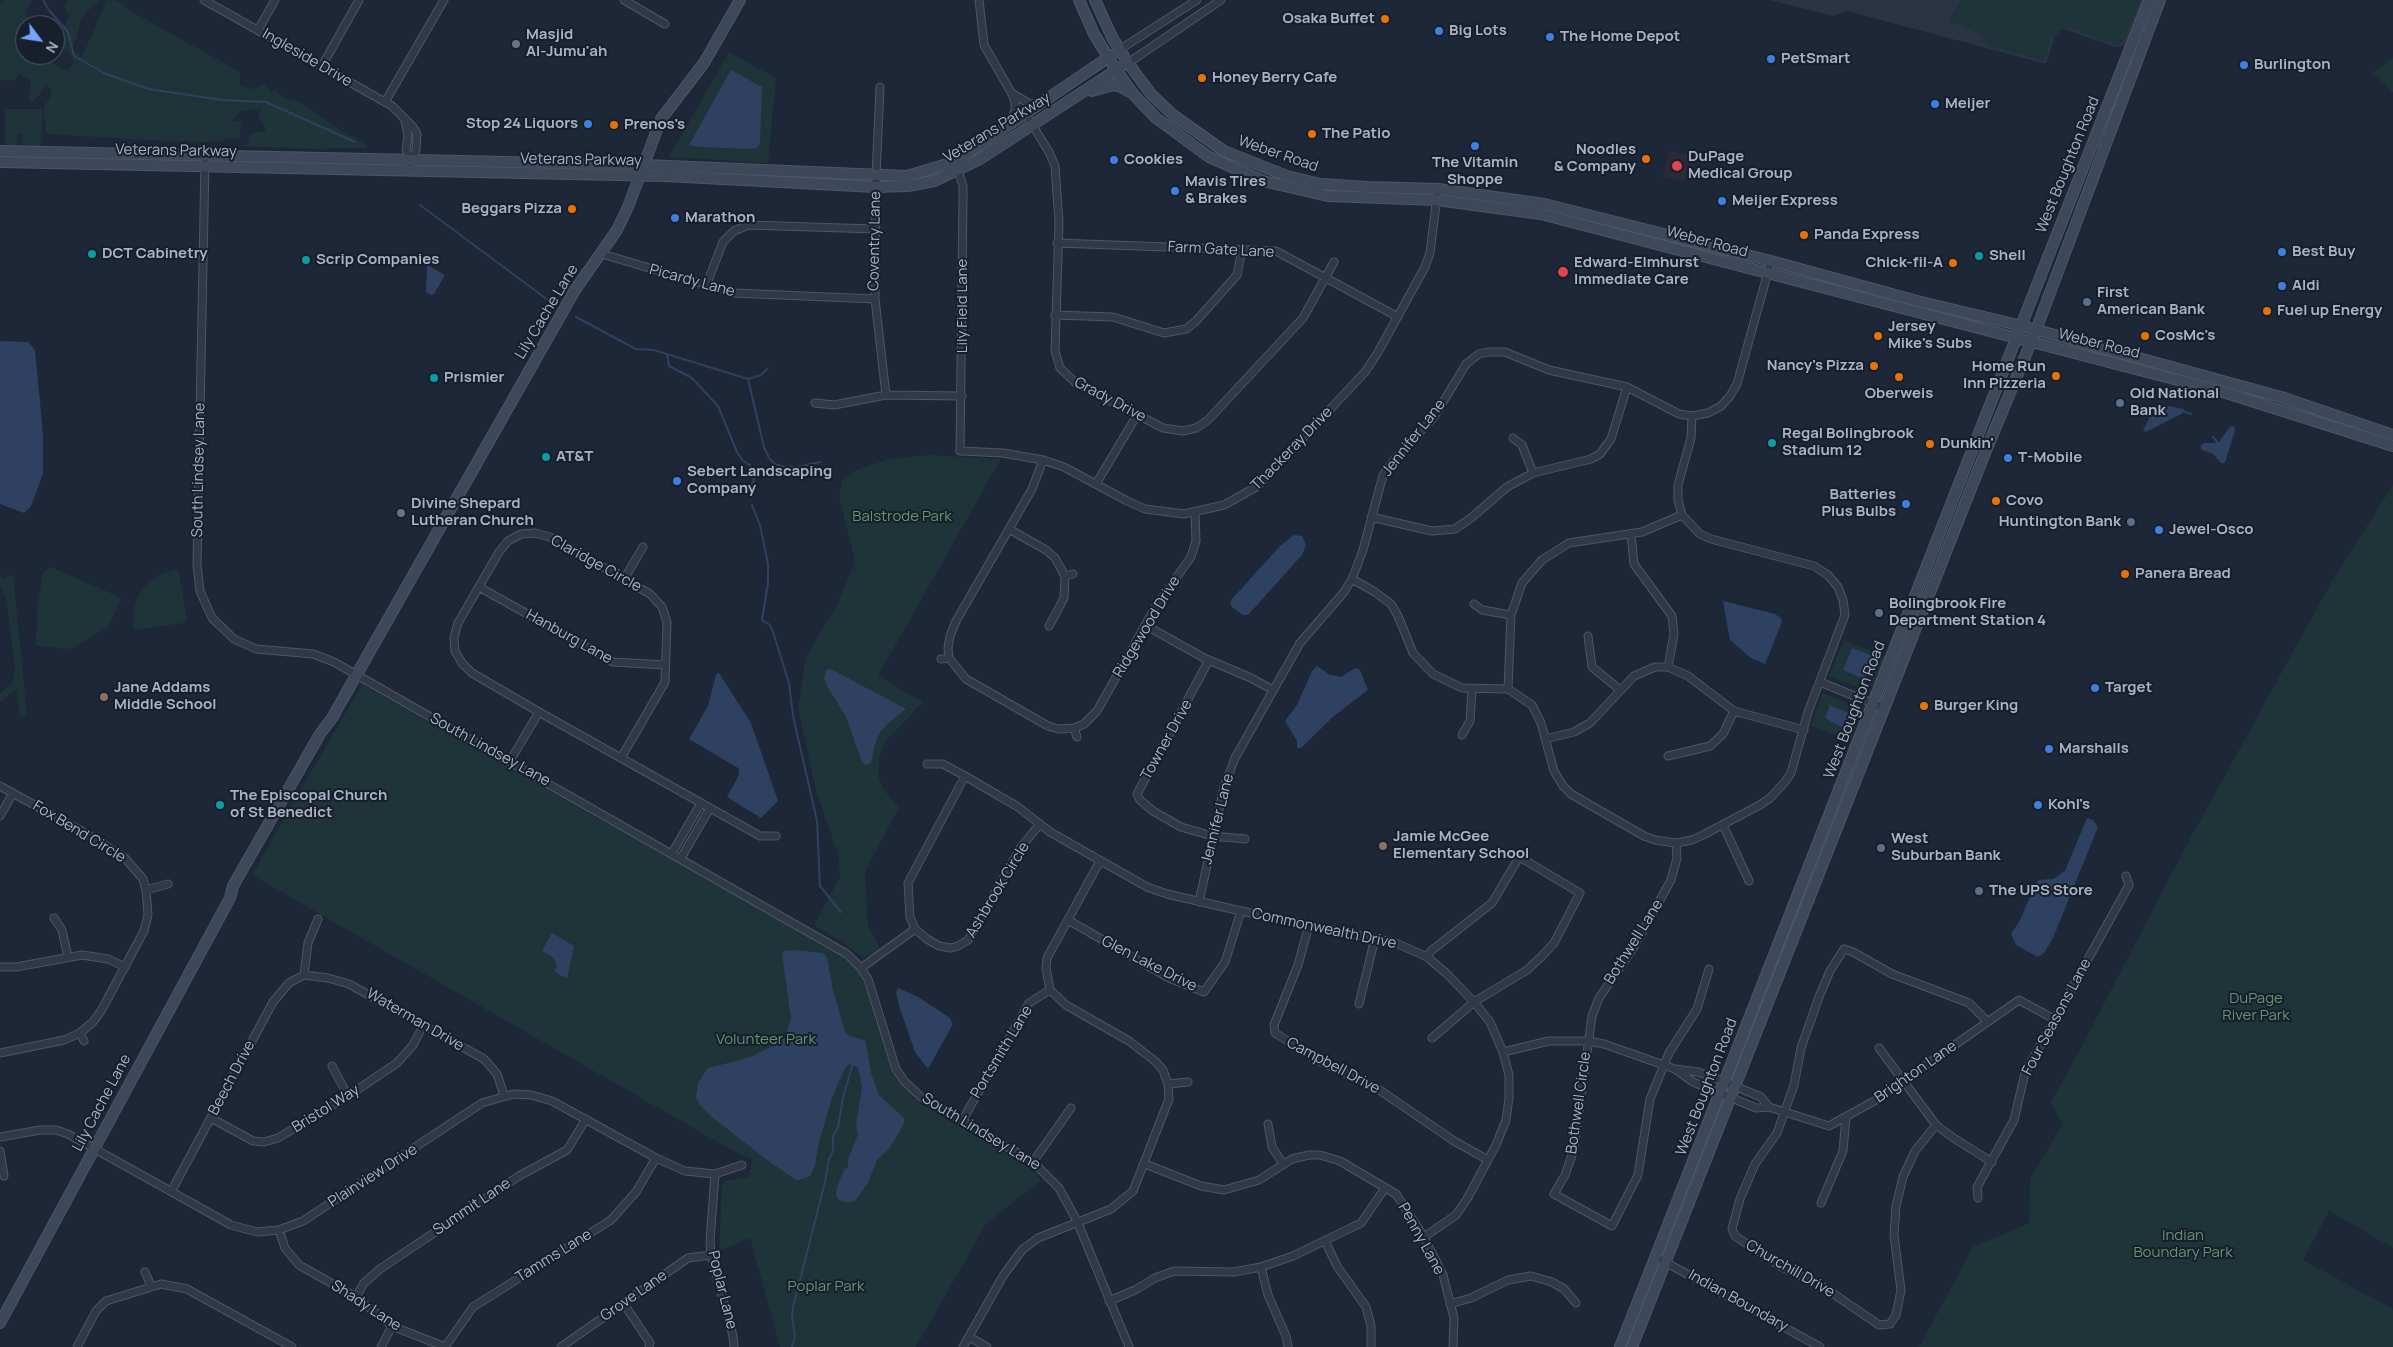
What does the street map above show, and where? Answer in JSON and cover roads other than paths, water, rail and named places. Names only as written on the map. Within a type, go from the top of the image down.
[{"type":"main road","name":"Lily Cache Lane","points":[[0,1323],[230,898],[244,880],[325,736],[332,718],[356,675],[575,290],[602,254],[620,224],[661,119],[704,63],[740,0]]},
{"type":"main road","name":"Weber Road","points":[[1079,0],[1094,34],[1108,58],[1134,95],[1156,118],[1189,144],[1233,169],[1263,181],[1328,196],[1437,200],[1541,214],[2220,391],[2393,446]]},
{"type":"main road","name":"Weber Road","points":[[1095,0],[1119,50],[1151,94],[1173,115],[1208,141],[1243,160],[1287,176],[1320,184],[1368,188],[1438,189],[1544,204],[1771,261],[1903,298],[2022,326],[2272,395],[2393,435]]},
{"type":"main road","name":"West Boughton Road","points":[[1725,1096],[1735,1086],[2017,339],[2149,0]]},
{"type":"main road","name":"West Boughton Road","points":[[1632,1347],[1661,1259],[1725,1096],[1725,1082],[2036,330],[2160,0]]},
{"type":"main road","name":"Veterans Parkway","points":[[0,151],[644,165],[907,176],[956,167],[1010,123],[1119,50]]},
{"type":"main road","name":"Veterans Parkway","points":[[0,162],[639,176],[876,187],[908,186],[934,181],[956,167],[1034,126],[1128,63]]},
{"type":"main road","points":[[1077,97],[1113,86],[1121,87],[1134,95]]},
{"type":"main road","points":[[1863,299],[1870,294],[1898,300],[1903,298]]},
{"type":"main road","name":"West Boughton Road","points":[[1620,1347],[1661,1259]]},
{"type":"street","name":"Ingleside Drive","points":[[204,0],[385,102],[398,112],[405,121],[408,135],[406,150],[411,159],[411,170]]},
{"type":"street","points":[[258,30],[275,0]]},
{"type":"street","points":[[322,66],[359,0]]},
{"type":"street","points":[[385,102],[444,0]]},
{"type":"street","points":[[625,0],[665,24]]},
{"type":"street","points":[[979,0],[984,44],[1012,94],[1015,110],[1010,123]]},
{"type":"street","points":[[1119,50],[1196,0]]},
{"type":"street","points":[[1128,63],[1221,0]]},
{"type":"street","name":"Coventry Lane","points":[[880,86],[874,229],[875,299],[886,395]]},
{"type":"street","points":[[1012,94],[1026,102],[1040,103]]},
{"type":"street","name":"Grady Drive","points":[[1026,113],[1055,166],[1059,198],[1055,350],[1060,368],[1076,382],[1137,415],[1173,431],[1196,428],[1208,420],[1303,318],[1334,262]]},
{"type":"street","name":"South Lindsey Lane","points":[[205,155],[197,565],[200,591],[212,618],[227,634],[243,644],[268,651],[313,654],[334,662],[839,949],[861,968],[868,979],[896,1068],[905,1082],[921,1097],[1032,1162],[1059,1188],[1077,1222],[1129,1347]]},
{"type":"street","name":"Lily Field Lane","points":[[956,167],[963,197],[960,451]]},
{"type":"street","name":"Thackeray Drive","points":[[960,451],[1003,453],[1043,460],[1145,508],[1166,513],[1195,513],[1237,500],[1270,474],[1365,372],[1398,318],[1425,268],[1430,253],[1438,189]]},
{"type":"street","points":[[706,286],[723,242],[734,231],[748,226],[874,229]]},
{"type":"street","name":"Farm Gate Lane","points":[[1057,244],[1276,251],[1398,318]]},
{"type":"street","points":[[1055,314],[1113,317],[1128,320],[1164,333],[1186,328],[1201,315],[1237,275],[1242,249]]},
{"type":"street","name":"Picardy Lane","points":[[602,254],[734,293],[767,296],[875,299]]},
{"type":"street","points":[[1352,579],[1391,604],[1413,652],[1425,668],[1451,684],[1472,689],[1508,688],[1532,705],[1541,723],[1554,771],[1563,786],[1571,794],[1644,836],[1655,840],[1676,843],[1692,840],[1760,805],[1779,790],[1791,773],[1820,682],[1845,615],[1841,594],[1828,575],[1814,566],[1711,539],[1700,534],[1682,515],[1678,500],[1678,485],[1691,438],[1692,416],[1708,413],[1721,406],[1737,384],[1771,261]]},
{"type":"street","name":"Jennifer Lane","points":[[1199,902],[1224,787],[1235,758],[1305,635],[1344,592],[1352,579],[1363,550],[1380,484],[1388,467],[1434,417],[1466,364],[1479,354],[1496,351],[1506,352],[1549,370],[1627,386],[1673,412],[1692,416]]},
{"type":"street","points":[[1371,517],[1432,531],[1455,528],[1471,518],[1507,488],[1533,473],[1591,459],[1600,454],[1611,439],[1627,386]]},
{"type":"street","points":[[815,403],[834,405],[886,395],[962,396]]},
{"type":"street","points":[[1096,484],[1137,415]]},
{"type":"street","points":[[1513,438],[1522,445],[1533,473]]},
{"type":"street","points":[[1043,460],[1032,489],[956,621],[945,658],[966,679],[1035,719],[1058,728],[1074,728],[1077,736]]},
{"type":"street","name":"Ridgewood Drive","points":[[1074,728],[1088,721],[1098,711],[1145,625],[1168,587],[1191,557],[1196,541],[1195,513]]},
{"type":"street","points":[[1508,688],[1511,615],[1522,583],[1531,571],[1550,553],[1579,540],[1631,534],[1653,529],[1682,515]]},
{"type":"street","points":[[1009,529],[1051,554],[1069,575],[1064,598],[1049,626]]},
{"type":"street","name":"Claridge Circle","points":[[622,758],[665,682],[667,622],[662,607],[650,594],[550,537],[534,533],[522,534],[508,541],[499,552],[458,623],[454,637],[455,651],[462,663],[472,673],[539,712],[760,836],[776,836]]},
{"type":"street","points":[[1631,534],[1634,564],[1672,616],[1674,634],[1668,667]]},
{"type":"street","points":[[624,579],[643,547]]},
{"type":"street","name":"Hanburg Lane","points":[[479,587],[614,662],[666,666]]},
{"type":"street","points":[[1474,604],[1482,610],[1511,615]]},
{"type":"street","points":[[1145,625],[1209,660],[1251,678],[1273,690]]},
{"type":"street","points":[[1588,636],[1592,667],[1619,689]]},
{"type":"street","name":"Towner Drive","points":[[1209,660],[1138,794],[1144,804],[1167,820],[1181,827],[1212,836]]},
{"type":"street","points":[[1545,739],[1574,732],[1590,723],[1619,689],[1644,670],[1668,667],[1688,676],[1734,711],[1804,730]]},
{"type":"street","points":[[1820,682],[1879,706]]},
{"type":"street","points":[[1462,735],[1470,721],[1472,689]]},
{"type":"street","points":[[1668,756],[1710,746],[1723,734],[1734,711]]},
{"type":"street","points":[[510,761],[539,712]]},
{"type":"street","name":"Commonwealth Drive","points":[[927,764],[943,764],[966,776],[1018,807],[1040,824],[1100,861],[1166,894],[1241,912],[1396,943],[1427,957],[1474,1002],[1490,1022],[1503,1052],[1508,1074],[1509,1098],[1503,1128],[1488,1160],[1456,1215],[1424,1238]]},
{"type":"street","points":[[861,968],[915,928],[909,912],[908,887],[910,876],[966,776]]},
{"type":"street","name":"Fox Bend Circle","points":[[0,786],[119,853],[135,868],[146,890],[146,925],[99,1015],[80,1033],[64,1040],[0,1053]]},
{"type":"street","points":[[0,816],[13,793]]},
{"type":"street","points":[[672,853],[701,803]]},
{"type":"street","points":[[681,858],[710,808]]},
{"type":"street","name":"Ashbrook Circle","points":[[915,928],[927,939],[944,947],[958,946],[968,940],[1021,847],[1040,824]]},
{"type":"street","points":[[1723,825],[1749,881]]},
{"type":"street","points":[[1212,836],[1245,839]]},
{"type":"street","name":"Bothwell Lane","points":[[1588,1041],[1592,1016],[1599,998],[1632,950],[1671,880],[1677,858],[1676,843]]},
{"type":"street","points":[[1427,957],[1431,951],[1492,903],[1518,859],[1523,859],[1580,893],[1554,943],[1541,957],[1527,970],[1474,1002],[1432,1038]]},
{"type":"street","points":[[963,1347],[1004,1276],[1022,1250],[1038,1238],[1111,1209],[1133,1191],[1169,1099],[1168,1084],[1163,1070],[1142,1050],[1066,1005],[1050,990],[1046,968],[1047,958],[1100,861]]},
{"type":"street","name":"Four Seasons Lane","points":[[1978,1198],[1978,1187],[2014,1120],[2025,1073],[2129,885],[2126,876]]},
{"type":"street","points":[[146,890],[168,884]]},
{"type":"street","name":"Glen Lake Drive","points":[[1068,920],[1169,978],[1204,992],[1225,962],[1241,912]]},
{"type":"street","points":[[54,918],[62,930],[68,957]]},
{"type":"street","points":[[304,976],[308,943],[318,919]]},
{"type":"street","name":"Campbell Drive","points":[[1309,925],[1298,964],[1274,1024],[1275,1033],[1314,1058],[1378,1089],[1454,1141],[1488,1160]]},
{"type":"street","points":[[1359,1004],[1375,938]]},
{"type":"street","name":"Churchill Drive","points":[[1936,1125],[1914,1151],[1903,1176],[1896,1206],[1894,1235],[1901,1290],[1896,1315],[1890,1324],[1880,1325],[1825,1288],[1782,1267],[1736,1236],[1732,1229],[1740,1199],[1751,1171],[1773,1139],[1784,1113],[1807,1032],[1830,971],[1844,949],[1892,974],[1969,1003],[1987,1021]]},
{"type":"street","points":[[0,967],[16,967],[68,957],[98,956],[125,967]]},
{"type":"street","points":[[1663,1065],[1697,1009],[1709,969]]},
{"type":"street","name":"Waterman Drive","points":[[304,976],[328,978],[349,984],[490,1064],[497,1074],[504,1095]]},
{"type":"street","name":"Beech Drive","points":[[172,1190],[273,1002],[289,983],[304,976]]},
{"type":"street","name":"Portsmith Lane","points":[[962,1121],[1029,1003],[1050,990]]},
{"type":"street","name":"Brighton Lane","points":[[1675,1069],[1693,1082],[1756,1108],[1769,1107],[1829,1126],[1876,1100],[1905,1081],[2019,1000],[2054,1019]]},
{"type":"street","name":"Bristol Way","points":[[211,1118],[253,1141],[264,1142],[278,1138],[348,1096],[397,1063],[413,1045],[424,1026]]},
{"type":"street","points":[[80,1033],[84,1041]]},
{"type":"street","name":"Brighton Lane","points":[[1503,1052],[1549,1041],[1588,1041],[1614,1046],[1675,1069],[1698,1072],[1725,1082],[1761,1097],[1769,1107]]},
{"type":"street","name":"Bothwell Circle","points":[[1588,1041],[1574,1149],[1565,1175],[1554,1194],[1612,1226],[1638,1175],[1650,1099],[1663,1065]]},
{"type":"street","points":[[1878,1048],[1905,1081],[1936,1125],[1992,1162]]},
{"type":"street","points":[[332,1066],[348,1096]]},
{"type":"street","points":[[1168,1084],[1188,1082]]},
{"type":"street","name":"Plainview Drive","points":[[0,1137],[40,1130],[56,1130],[172,1190],[231,1225],[257,1232],[279,1230],[303,1221],[482,1103],[504,1095],[531,1095],[552,1101],[656,1158],[685,1171],[715,1174],[742,1164]]},
{"type":"street","points":[[1032,1162],[1072,1108]]},
{"type":"street","points":[[1821,1203],[1843,1151],[1846,1117]]},
{"type":"street","name":"Summit Lane","points":[[356,1297],[364,1284],[380,1269],[519,1176],[567,1150],[586,1119]]},
{"type":"street","points":[[1268,1124],[1272,1147],[1283,1164]]},
{"type":"street","points":[[0,1151],[4,1176]]},
{"type":"street","name":"Penny Lane","points":[[1144,1164],[1200,1186],[1224,1190],[1252,1183],[1283,1164],[1302,1156],[1324,1156],[1340,1161],[1396,1194],[1424,1238],[1443,1274],[1454,1323],[1453,1347]]},
{"type":"street","name":"Tamms Lane","points":[[445,1347],[473,1307],[611,1220],[636,1192],[656,1158]]},
{"type":"street","name":"Poplar Lane","points":[[715,1174],[711,1255],[733,1336],[734,1347]]},
{"type":"street","points":[[1110,1301],[1135,1290],[1155,1278],[1174,1271],[1234,1272],[1261,1267],[1293,1256],[1361,1223],[1385,1188]]},
{"type":"street","name":"Shady Lane","points":[[279,1230],[285,1248],[299,1265],[356,1297],[392,1326],[445,1347]]},
{"type":"street","points":[[1325,1240],[1337,1266],[1366,1307],[1371,1326],[1371,1347]]},
{"type":"street","name":"Grove Lane","points":[[561,1347],[688,1258],[711,1255]]},
{"type":"street","name":"Indian Boundary","points":[[1661,1259],[1820,1347]]},
{"type":"street","points":[[1261,1267],[1268,1295],[1286,1336],[1288,1347]]},
{"type":"street","points":[[145,1272],[151,1286]]},
{"type":"street","points":[[1450,1304],[1471,1298],[1508,1280],[1531,1276],[1552,1282],[1564,1289],[1576,1303]]},
{"type":"street","points":[[77,1347],[96,1311],[106,1301],[161,1284],[186,1288],[292,1347]]},
{"type":"street","points":[[624,1304],[650,1343],[649,1347]]},
{"type":"street","points":[[381,1347],[392,1326]]},
{"type":"street","points":[[969,1337],[987,1347]]},
{"type":"water","points":[[731,70],[762,87],[760,142],[758,147],[751,149],[689,145]]},
{"type":"water","points":[[427,265],[445,275],[434,294],[431,295],[426,292]]},
{"type":"water","points":[[0,341],[28,342],[35,350],[43,434],[43,474],[31,506],[24,513],[0,504]]},
{"type":"water","points":[[2156,405],[2184,409],[2183,413],[2146,432],[2143,430]]},
{"type":"water","points":[[2234,426],[2235,430],[2225,463],[2221,463],[2213,454],[2202,450],[2200,446],[2204,443],[2218,443],[2230,427]]},
{"type":"water","points":[[1294,535],[1302,536],[1306,545],[1302,555],[1248,615],[1243,615],[1232,607],[1230,603],[1232,599],[1280,546]]},
{"type":"water","points":[[1723,601],[1775,614],[1781,618],[1782,622],[1765,664],[1751,658],[1730,640]]},
{"type":"water","points":[[1852,648],[1873,656],[1864,679],[1843,670]]},
{"type":"water","points":[[1317,666],[1330,675],[1341,677],[1355,668],[1360,670],[1368,690],[1334,716],[1301,748],[1297,748],[1297,741],[1285,721],[1297,705],[1312,671]]},
{"type":"water","points":[[831,669],[906,709],[887,724],[879,734],[871,763],[865,765],[862,762],[846,717],[827,686],[824,678],[826,670]]},
{"type":"water","points":[[719,673],[751,723],[778,801],[761,818],[727,797],[738,777],[738,768],[689,739],[708,706],[716,675]]},
{"type":"water","points":[[1830,705],[1851,714],[1845,729],[1825,718]]},
{"type":"water","points":[[2087,818],[2093,820],[2098,827],[2053,938],[2044,953],[2038,957],[2016,945],[2011,934],[2020,920],[2036,883],[2039,880],[2053,879],[2065,871]]},
{"type":"water","points":[[552,933],[574,946],[567,979],[554,971],[557,966],[553,957],[542,951]]},
{"type":"water","points":[[794,950],[823,953],[827,957],[833,990],[845,1032],[850,1036],[864,1040],[871,1073],[879,1095],[904,1118],[900,1131],[888,1150],[877,1160],[868,1183],[855,1201],[848,1203],[839,1200],[836,1196],[837,1187],[844,1170],[848,1167],[848,1160],[858,1134],[856,1126],[862,1087],[858,1067],[849,1064],[844,1070],[831,1101],[819,1142],[815,1165],[810,1176],[803,1179],[796,1180],[767,1160],[712,1117],[700,1105],[696,1097],[698,1083],[708,1068],[748,1058],[779,1043],[785,1036],[791,1019],[782,954],[784,951]]},
{"type":"water","points":[[898,988],[918,997],[950,1018],[953,1024],[928,1069],[915,1052],[900,1009],[896,992]]},
{"type":"waterway","points":[[43,0],[68,32],[74,56],[104,73],[148,89],[223,100],[266,102],[355,142]]},
{"type":"waterway","points":[[420,205],[552,303]]},
{"type":"waterway","points":[[576,317],[636,349],[654,350],[748,379],[761,375],[768,368]]},
{"type":"waterway","points":[[667,354],[669,366],[692,378],[718,406],[737,452],[743,461],[750,465],[754,481],[747,488],[748,495]]},
{"type":"waterway","points":[[748,379],[764,447],[769,458],[775,464],[784,467],[798,467],[820,462]]},
{"type":"waterway","points":[[2183,411],[2191,414]]},
{"type":"waterway","points":[[2213,437],[2218,443]]},
{"type":"waterway","points":[[752,505],[760,525],[768,564],[768,583],[762,620],[770,625],[789,683],[793,716],[817,821],[820,886],[841,912]]},
{"type":"waterway","points":[[792,1347],[795,1336],[792,1317],[793,1307],[825,1182],[829,1159],[833,1151],[833,1136],[838,1127],[843,1097],[853,1064]]},
{"type":"place","name":"Osaka Buffet","points":[[1385,19]]},
{"type":"place","name":"Big Lots","points":[[1439,31]]},
{"type":"place","name":"The Home Depot","points":[[1550,37]]},
{"type":"place","name":"Masjid Al-Jumu'ah","points":[[516,44]]},
{"type":"place","name":"PetSmart","points":[[1771,59]]},
{"type":"place","name":"Burlington","points":[[2244,65]]},
{"type":"place","name":"Honey Berry Cafe","points":[[1202,78]]},
{"type":"place","name":"Meijer","points":[[1935,104]]},
{"type":"place","name":"Stop 24 Liquors","points":[[588,124]]},
{"type":"place","name":"Prenos's","points":[[614,125]]},
{"type":"place","name":"The Patio","points":[[1312,134]]},
{"type":"place","name":"The Vitamin Shoppe","points":[[1475,146]]},
{"type":"place","name":"Noodles & Company","points":[[1646,159]]},
{"type":"place","name":"Cookies","points":[[1114,160]]},
{"type":"place","name":"DuPage Medical Group","points":[[1677,166]]},
{"type":"place","name":"Mavis Tires & Brakes","points":[[1175,191]]},
{"type":"place","name":"Meijer Express","points":[[1722,201]]},
{"type":"place","name":"Beggars Pizza","points":[[572,209]]},
{"type":"place","name":"Marathon","points":[[675,218]]},
{"type":"place","name":"Panda Express","points":[[1804,235]]},
{"type":"place","name":"Best Buy","points":[[2282,252]]},
{"type":"place","name":"DCT Cabinetry","points":[[92,254]]},
{"type":"place","name":"Shell","points":[[1979,256]]},
{"type":"place","name":"Scrip Companies","points":[[306,260]]},
{"type":"place","name":"Chick-fil-A","points":[[1953,263]]},
{"type":"place","name":"Edward-Elmhurst Immediate Care","points":[[1563,272]]},
{"type":"place","name":"Aldi","points":[[2282,286]]},
{"type":"place","name":"First American Bank","points":[[2087,302]]},
{"type":"place","name":"Fuel up Energy","points":[[2267,311]]},
{"type":"place","name":"Jersey Mike's Subs","points":[[1878,336]]},
{"type":"place","name":"CosMc's","points":[[2145,336]]},
{"type":"place","name":"Nancy's Pizza","points":[[1874,366]]},
{"type":"place","name":"Home Run Inn Pizzeria","points":[[2056,376]]},
{"type":"place","name":"Oberweis","points":[[1899,377]]},
{"type":"place","name":"Prismier","points":[[434,378]]},
{"type":"place","name":"Old National Bank","points":[[2120,403]]},
{"type":"place","name":"Regal Bolingbrook Stadium 12","points":[[1772,443]]},
{"type":"place","name":"Dunkin'","points":[[1930,444]]},
{"type":"place","name":"AT&T","points":[[546,457]]},
{"type":"place","name":"T-Mobile","points":[[2008,458]]},
{"type":"place","name":"Sebert Landscaping Company","points":[[677,481]]},
{"type":"place","name":"Covo","points":[[1996,501]]},
{"type":"place","name":"Batteries Plus Bulbs","points":[[1906,504]]},
{"type":"place","name":"Divine Shepard Lutheran Church","points":[[401,513]]},
{"type":"place","name":"Huntington Bank","points":[[2131,522]]},
{"type":"place","name":"Jewel-Osco","points":[[2159,530]]},
{"type":"place","name":"Panera Bread","points":[[2125,574]]},
{"type":"place","name":"Bolingbrook Fire Department Station 4","points":[[1879,613]]},
{"type":"place","name":"Target","points":[[2095,688]]},
{"type":"place","name":"Jane Addams Middle School","points":[[104,697]]},
{"type":"place","name":"Burger King","points":[[1924,706]]},
{"type":"place","name":"Marshalls","points":[[2049,749]]},
{"type":"place","name":"The Episcopal Church of St Benedict","points":[[220,805]]},
{"type":"place","name":"Kohl's","points":[[2038,805]]},
{"type":"place","name":"Jamie McGee Elementary School","points":[[1383,846]]},
{"type":"place","name":"West Suburban Bank","points":[[1881,848]]},
{"type":"place","name":"The UPS Store","points":[[1979,891]]},
{"type":"park label","name":"Balstrode Park","points":[[902,517]]},
{"type":"park label","name":"DuPage River Park","points":[[2256,1008]]},
{"type":"park label","name":"Volunteer Park","points":[[766,1040]]},
{"type":"park label","name":"Indian Boundary Park","points":[[2183,1244]]},
{"type":"park label","name":"Poplar Park","points":[[826,1287]]}]
